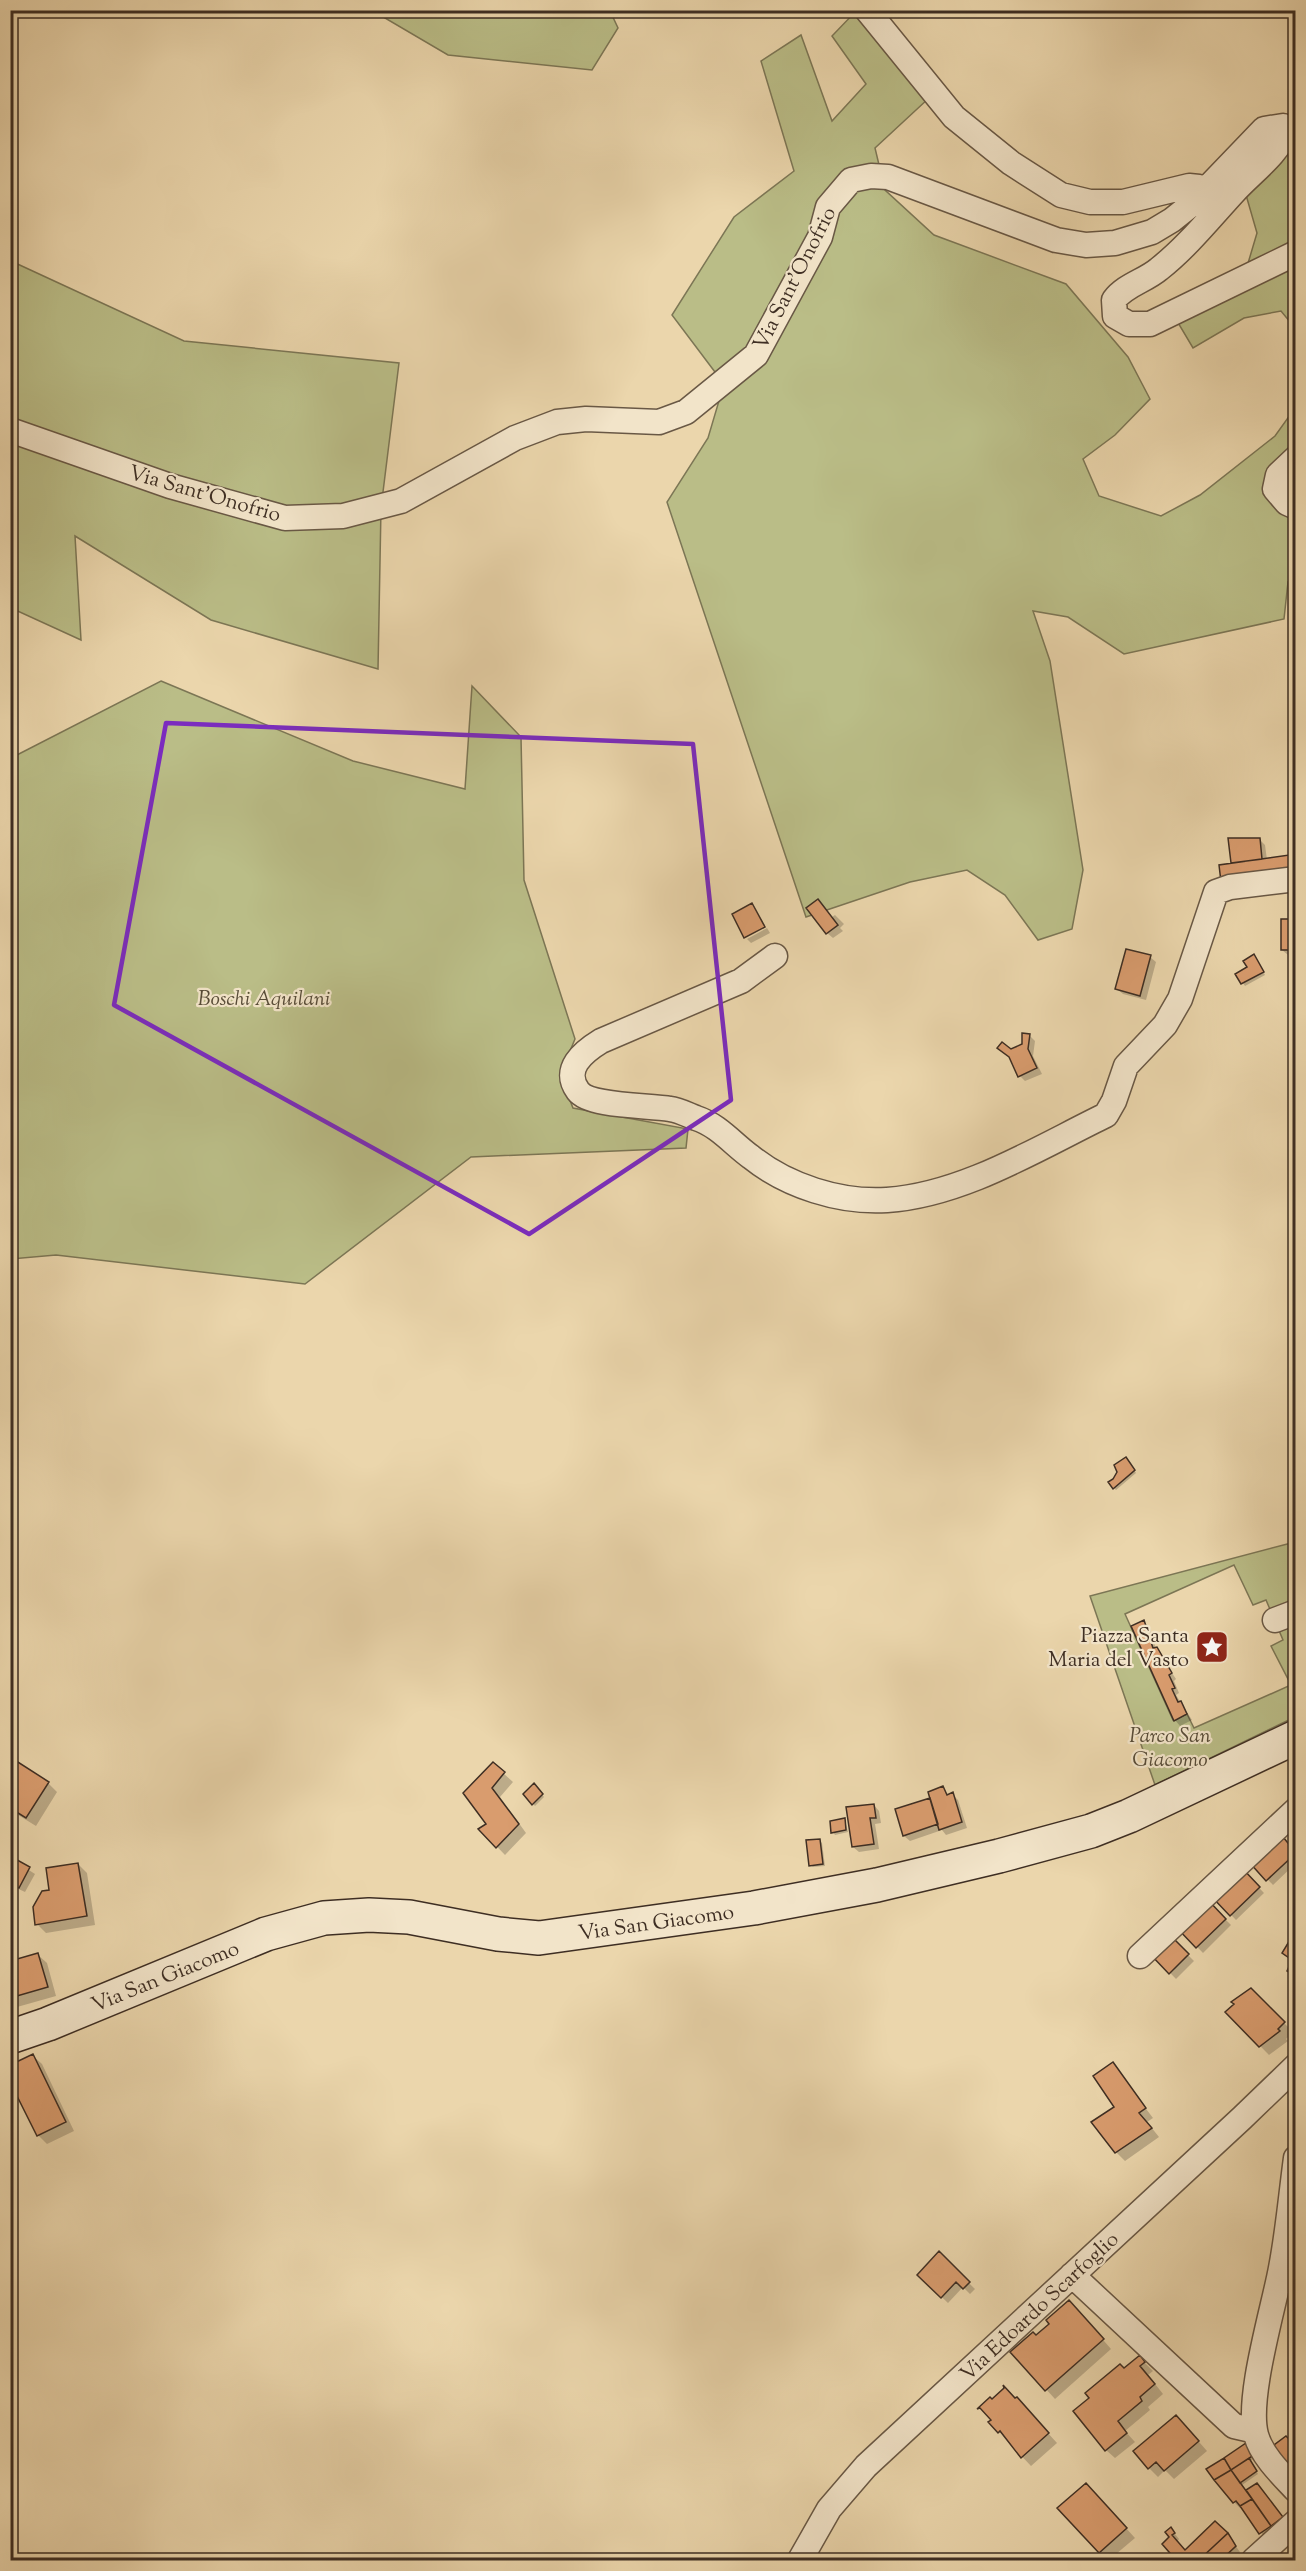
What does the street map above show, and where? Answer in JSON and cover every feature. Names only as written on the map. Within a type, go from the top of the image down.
[{"type":"street","points":[[867,10],[954,117],[1011,163],[1061,195],[1090,202],[1123,202],[1189,186],[1199,187],[1204,192]]},
{"type":"street","name":"Via Sant'Onofrio","points":[[10,430],[170,486],[285,518],[343,516],[402,501],[515,438],[558,422],[586,419],[659,422],[686,412],[756,355],[820,237],[828,207],[851,180],[871,176],[888,177],[1056,240],[1086,245],[1115,243],[1152,232],[1172,220],[1204,192],[1264,129],[1283,126],[1287,129],[1280,143],[1261,165],[1159,269],[1120,292],[1114,300],[1113,309],[1119,320],[1129,324],[1149,324],[1275,261],[1296,253]]},
{"type":"street","points":[[1296,458],[1278,475],[1275,489],[1287,504],[1296,507]]},
{"type":"street","points":[[775,956],[741,981],[601,1041],[583,1052],[573,1066],[573,1082],[576,1088],[579,1093],[598,1100],[671,1109],[703,1120],[728,1137],[771,1173],[805,1187],[847,1197],[885,1200],[914,1196],[963,1183],[1106,1115],[1114,1101],[1126,1066],[1165,1025],[1180,999],[1216,892],[1230,887],[1296,879]]},
{"type":"street","name":"Via San Giacomo","points":[[10,2037],[48,2024],[266,1934],[324,1918],[369,1915],[409,1917],[498,1934],[539,1938],[754,1908],[877,1885],[1091,1831],[1129,1816],[1296,1737]]},
{"type":"street","points":[[1140,1956],[1296,1810]]},
{"type":"street","name":"Via Edoardo Scarfoglio","points":[[800,2560],[824,2516],[848,2484],[1296,2066]]},
{"type":"street","points":[[1296,2158],[1281,2267],[1257,2385],[1254,2427],[1258,2440],[1268,2457],[1296,2490]]},
{"type":"street","points":[[1072,2275],[1234,2426],[1254,2427]]},
{"type":"street","points":[[1254,2560],[1296,2522]]},
{"type":"highlighted area","points":[[166,723],[693,744],[731,1100],[529,1234],[114,1005]]},
{"type":"green space","points":[[373,11],[610,11],[618,28],[592,70],[448,55]]},
{"type":"green space","points":[[856,11],[929,98],[875,148],[885,190],[934,235],[1066,284],[1128,357],[1150,399],[1115,435],[1083,459],[1099,496],[1161,516],[1200,495],[1275,436],[1295,408],[1295,581],[1288,582],[1284,619],[1124,654],[1068,617],[1033,611],[1050,661],[1083,870],[1072,929],[1038,940],[1005,895],[967,870],[910,882],[806,917],[667,502],[708,438],[724,384],[672,315],[734,217],[794,171],[761,61],[801,35],[832,121],[866,84],[832,36]]},
{"type":"green space","points":[[1295,138],[1295,328],[1281,311],[1244,318],[1193,348],[1174,316],[1246,270],[1257,233],[1244,188]]},
{"type":"green space","points":[[11,261],[184,341],[399,363],[381,508],[378,669],[211,620],[75,536],[81,640],[11,608]]},
{"type":"green space","name":"Boschi Aquilani","points":[[161,681],[353,761],[465,789],[472,686],[521,737],[524,880],[575,1039],[560,1075],[573,1108],[688,1129],[686,1148],[471,1157],[305,1284],[56,1255],[11,1259],[11,758]]},
{"type":"green space","name":"Parco San Giacomo","points":[[1295,1542],[1295,1717],[1155,1785],[1090,1596]],"holes":[[[1234,1565],[1253,1605],[1266,1600],[1283,1640],[1271,1646],[1291,1685],[1194,1728],[1187,1714],[1173,1720],[1125,1614]]]},
{"type":"building","points":[[1228,838],[1260,838],[1262,859],[1231,863]]},
{"type":"building","points":[[1296,854],[1296,871],[1221,882],[1219,865]]},
{"type":"building","points":[[818,899],[838,925],[826,934],[806,908]]},
{"type":"building","points":[[752,903],[765,927],[744,938],[732,914]]},
{"type":"building","points":[[1292,914],[1296,914],[1296,950],[1281,950],[1281,919],[1292,919]]},
{"type":"building","points":[[1126,949],[1151,955],[1140,996],[1115,989]]},
{"type":"building","points":[[1254,954],[1264,972],[1241,984],[1235,974],[1247,967],[1243,961]]},
{"type":"building","points":[[1022,1033],[1030,1034],[1028,1049],[1037,1068],[1018,1077],[1009,1057],[997,1048],[1002,1042],[1011,1049],[1022,1044]]},
{"type":"building","points":[[1126,1457],[1135,1470],[1113,1489],[1108,1482],[1117,1472],[1114,1465]]},
{"type":"building","points":[[1144,1620],[1153,1648],[1157,1647],[1172,1673],[1169,1675],[1175,1688],[1172,1689],[1187,1714],[1174,1721],[1131,1626]]},
{"type":"building","points":[[10,1757],[49,1782],[26,1818],[10,1808]]},
{"type":"building","points":[[493,1762],[505,1772],[492,1788],[519,1824],[496,1848],[478,1829],[486,1824],[463,1793]]},
{"type":"building","points":[[534,1783],[543,1794],[532,1805],[523,1794]]},
{"type":"building","points":[[943,1786],[947,1795],[953,1792],[962,1822],[939,1830],[928,1792]]},
{"type":"building","points":[[930,1798],[938,1824],[903,1836],[895,1809]]},
{"type":"building","points":[[874,1804],[876,1818],[870,1818],[874,1844],[852,1847],[846,1807]]},
{"type":"building","points":[[845,1818],[846,1830],[831,1833],[830,1821]]},
{"type":"building","points":[[1279,1832],[1296,1853],[1266,1881],[1249,1862]]},
{"type":"building","points":[[820,1839],[823,1864],[809,1866],[806,1840]]},
{"type":"building","points":[[10,1856],[30,1867],[19,1888],[10,1883]]},
{"type":"building","points":[[78,1863],[87,1916],[35,1925],[33,1907],[42,1891],[49,1890],[46,1868]]},
{"type":"building","points":[[1242,1868],[1260,1887],[1230,1916],[1212,1897]]},
{"type":"building","points":[[1208,1900],[1226,1919],[1196,1948],[1178,1929]]},
{"type":"building","points":[[1296,1930],[1296,1977],[1287,1971],[1292,1960],[1282,1953]]},
{"type":"building","points":[[1171,1936],[1189,1954],[1169,1974],[1151,1955]]},
{"type":"building","points":[[38,1953],[48,1987],[10,1998],[10,1961]]},
{"type":"building","points":[[1251,1988],[1285,2022],[1278,2029],[1280,2031],[1259,2047],[1225,2012],[1234,2004],[1231,2002]]},
{"type":"building","points":[[33,2054],[66,2122],[37,2136],[10,2082],[10,2065]]},
{"type":"building","points":[[1113,2062],[1146,2108],[1139,2113],[1152,2128],[1115,2153],[1091,2122],[1114,2107],[1093,2076]]},
{"type":"building","points":[[939,2251],[970,2282],[963,2289],[956,2282],[941,2298],[917,2275]]},
{"type":"building","points":[[1069,2300],[1104,2339],[1045,2391],[1010,2352],[1033,2332],[1036,2335],[1049,2324],[1046,2320]]},
{"type":"building","points":[[1140,2355],[1145,2362],[1140,2366],[1155,2384],[1140,2397],[1142,2401],[1118,2421],[1127,2433],[1105,2451],[1073,2411],[1089,2398],[1085,2393],[1120,2364],[1124,2368]]},
{"type":"building","points":[[1003,2385],[1015,2398],[1017,2397],[1049,2433],[1021,2458],[1000,2431],[998,2433],[988,2422],[991,2420],[980,2408],[977,2409],[1004,2388]]},
{"type":"building","points":[[1176,2415],[1199,2441],[1164,2471],[1156,2462],[1148,2469],[1133,2451]]},
{"type":"building","points":[[1286,2436],[1296,2446],[1296,2464],[1288,2470],[1270,2448]]},
{"type":"building","points":[[1246,2443],[1254,2455],[1231,2470],[1224,2458]]},
{"type":"building","points":[[1224,2458],[1231,2470],[1214,2480],[1206,2469]]},
{"type":"building","points":[[1249,2458],[1257,2471],[1240,2483],[1231,2470]]},
{"type":"building","points":[[1231,2470],[1252,2499],[1240,2506],[1236,2501],[1233,2503],[1214,2480]]},
{"type":"building","points":[[1086,2483],[1127,2528],[1099,2553],[1057,2508]]},
{"type":"building","points":[[1257,2483],[1283,2517],[1271,2526],[1246,2490]]},
{"type":"building","points":[[1252,2499],[1271,2526],[1259,2534],[1240,2506]]},
{"type":"building","points":[[1215,2521],[1228,2533],[1199,2560],[1176,2560],[1162,2544],[1169,2537],[1165,2532],[1171,2527],[1175,2533],[1172,2535],[1185,2550]]},
{"type":"building","points":[[1228,2533],[1236,2546],[1221,2560],[1199,2560]]},
{"type":"place","name":"Piazza Santa Maria del Vasto","points":[[1212,1647]]}]
